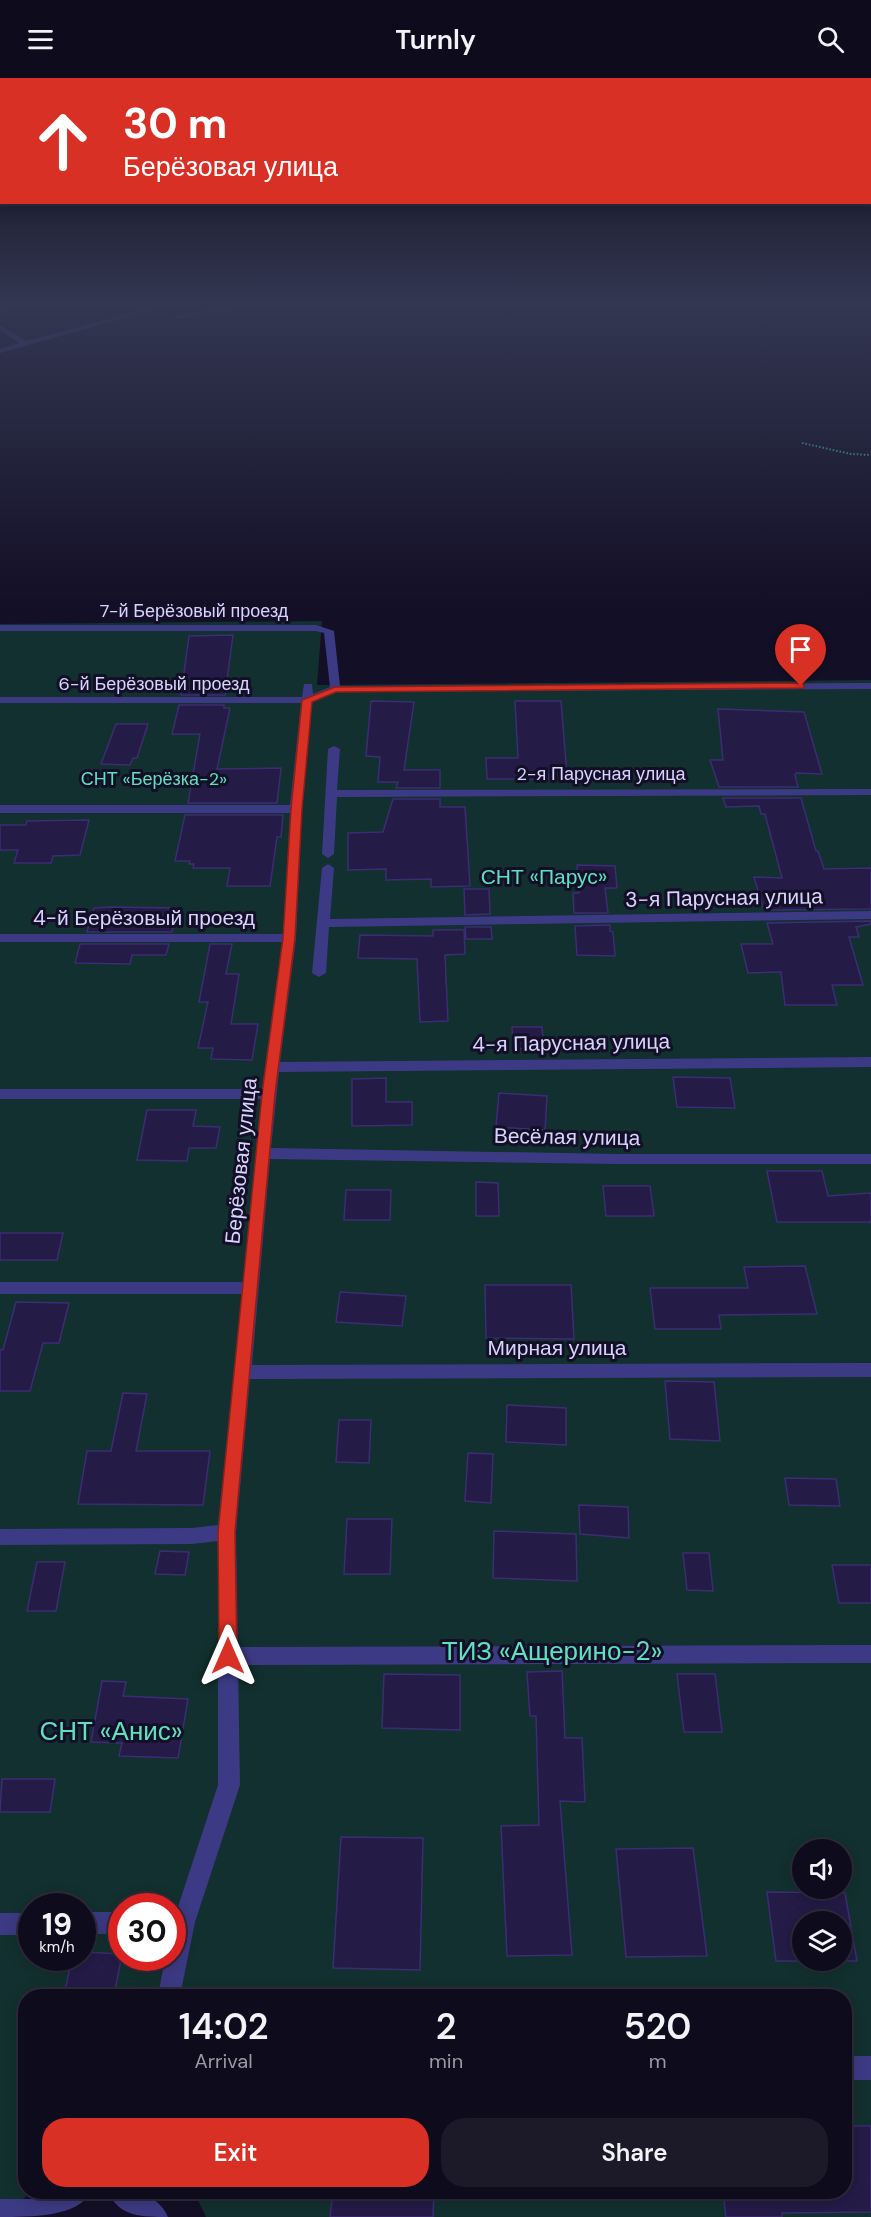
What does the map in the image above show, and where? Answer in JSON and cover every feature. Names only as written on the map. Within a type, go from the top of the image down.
[{"type":"street","name":"7-й Берёзовый проезд","points":[[0,628],[316,628],[329,631],[335,690]]},
{"type":"street","name":"6-й Берёзовый проезд","points":[[0,700],[308,693],[335,690],[871,686]]},
{"type":"street","name":"Берёзовая улица","points":[[186,1901],[229,1785],[227,1532],[269,1094],[289,938],[296,809],[308,693]]},
{"type":"street","points":[[328,854],[334,749]]},
{"type":"street","name":"2-я Парусная улица","points":[[332,794],[871,792]]},
{"type":"street","points":[[0,809],[296,809]]},
{"type":"street","points":[[319,973],[328,868]]},
{"type":"street","name":"3-я Парусная улица","points":[[325,923],[871,915]]},
{"type":"street","name":"4-й Берёзовый проезд","points":[[0,938],[289,938]]},
{"type":"street","name":"4-я Парусная улица","points":[[272,1067],[871,1062]]},
{"type":"street","points":[[0,1094],[269,1094]]},
{"type":"street","name":"Весёлая улица","points":[[263,1153],[618,1159],[871,1159]]},
{"type":"street","points":[[0,1288],[250,1288]]},
{"type":"street","name":"Мирная улица","points":[[244,1372],[871,1370]]},
{"type":"street","points":[[0,1537],[192,1536],[227,1532]]},
{"type":"street","points":[[228,1656],[871,1654]]},
{"type":"street","points":[[0,1924],[18,1924]]},
{"type":"street","name":"Берёзовая улица","points":[[170,1989],[172,1971]]},
{"type":"street","points":[[852,2068],[871,2068]]},
{"type":"street","points":[[0,2212],[43,2215],[68,2199]]},
{"type":"street","points":[[130,2199],[154,2217]]},
{"type":"path","points":[[802,443],[851,454],[871,455]]},
{"type":"green space","points":[[322,621],[317,685],[871,680],[871,2217],[206,2217],[197,2199],[852,2199],[852,1989],[18,1989],[18,2199],[23,2199],[4,2217],[0,2217],[0,624]]},
{"type":"building","points":[[233,635],[225,695],[181,695],[189,636]]},
{"type":"building","points":[[371,701],[414,702],[404,770],[440,770],[440,788],[396,788],[398,782],[378,782],[380,757],[366,756]]},
{"type":"building","points":[[515,701],[561,701],[567,775],[549,774],[549,779],[487,779],[486,758],[518,758]]},
{"type":"building","points":[[179,705],[224,705],[224,708],[230,708],[217,769],[281,768],[277,803],[188,803],[200,734],[172,734]]},
{"type":"building","points":[[718,709],[804,712],[822,774],[796,773],[798,787],[719,787],[710,760],[723,760]]},
{"type":"building","points":[[116,724],[148,724],[137,758],[133,758],[130,765],[101,764]]},
{"type":"building","points":[[723,798],[801,798],[816,851],[818,851],[824,869],[871,868],[871,909],[764,910],[754,877],[782,878],[765,814],[761,814],[759,806],[726,807]]},
{"type":"building","points":[[393,799],[440,799],[440,807],[465,807],[470,886],[431,887],[431,879],[386,880],[386,869],[348,870],[348,833],[383,832]]},
{"type":"building","points":[[185,815],[283,815],[281,837],[277,837],[270,886],[227,886],[230,868],[193,868],[194,864],[189,864],[190,861],[175,861]]},
{"type":"building","points":[[89,820],[80,855],[53,856],[51,863],[14,863],[18,850],[0,850],[0,825],[26,825],[27,821]]},
{"type":"building","points":[[577,865],[615,866],[617,888],[605,888],[608,913],[574,913],[573,893],[579,893]]},
{"type":"building","points":[[464,889],[489,889],[490,914],[465,915]]},
{"type":"building","points":[[94,908],[177,908],[172,932],[87,932]]},
{"type":"building","points":[[871,921],[871,924],[856,927],[859,937],[849,937],[863,985],[832,985],[837,1005],[785,1005],[781,972],[748,973],[741,944],[773,944],[767,923]]},
{"type":"building","points":[[610,925],[610,931],[613,932],[615,956],[577,955],[575,926]]},
{"type":"building","points":[[465,927],[491,927],[492,939],[466,939]]},
{"type":"building","points":[[433,930],[464,930],[465,954],[445,955],[448,1021],[420,1022],[417,959],[358,958],[360,935],[433,936]]},
{"type":"building","points":[[80,944],[169,944],[166,955],[132,955],[130,964],[75,963]]},
{"type":"building","points":[[210,944],[232,944],[226,974],[239,974],[231,1024],[258,1024],[252,1060],[211,1059],[213,1048],[198,1048],[208,1002],[199,1002]]},
{"type":"building","points":[[512,1027],[542,1027],[544,1048],[513,1049]]},
{"type":"building","points":[[673,1077],[730,1078],[735,1108],[677,1107]]},
{"type":"building","points":[[386,1078],[386,1102],[412,1102],[412,1125],[352,1126],[352,1079]]},
{"type":"building","points":[[499,1093],[547,1096],[545,1130],[496,1127]]},
{"type":"building","points":[[147,1110],[196,1110],[193,1126],[220,1127],[216,1148],[189,1148],[187,1161],[137,1160]]},
{"type":"building","points":[[767,1171],[822,1171],[828,1196],[871,1193],[871,1222],[777,1222]]},
{"type":"building","points":[[476,1182],[498,1183],[499,1216],[476,1216]]},
{"type":"building","points":[[603,1186],[650,1186],[654,1216],[606,1216]]},
{"type":"building","points":[[346,1190],[391,1190],[390,1220],[344,1220]]},
{"type":"building","points":[[0,1233],[63,1233],[57,1260],[0,1260]]},
{"type":"building","points":[[805,1266],[817,1314],[719,1315],[721,1329],[655,1329],[650,1288],[748,1288],[744,1267]]},
{"type":"building","points":[[485,1285],[571,1285],[574,1339],[486,1338]]},
{"type":"building","points":[[340,1292],[406,1296],[402,1326],[336,1322]]},
{"type":"building","points":[[16,1302],[69,1303],[59,1343],[43,1343],[30,1391],[0,1391],[0,1350],[3,1350]]},
{"type":"building","points":[[665,1381],[714,1382],[720,1441],[670,1439]]},
{"type":"building","points":[[123,1393],[147,1394],[136,1451],[210,1451],[203,1505],[78,1504],[87,1451],[111,1451]]},
{"type":"building","points":[[507,1405],[566,1408],[566,1445],[506,1442]]},
{"type":"building","points":[[339,1420],[371,1420],[369,1463],[336,1462]]},
{"type":"building","points":[[468,1453],[493,1454],[491,1503],[465,1501]]},
{"type":"building","points":[[785,1478],[836,1479],[840,1506],[789,1505]]},
{"type":"building","points":[[579,1505],[628,1507],[629,1538],[580,1534]]},
{"type":"building","points":[[347,1519],[392,1519],[390,1574],[344,1574]]},
{"type":"building","points":[[494,1531],[576,1534],[577,1581],[493,1578]]},
{"type":"building","points":[[160,1551],[189,1552],[185,1575],[155,1574]]},
{"type":"building","points":[[683,1553],[709,1553],[713,1591],[687,1590]]},
{"type":"building","points":[[37,1562],[65,1562],[56,1611],[27,1611]]},
{"type":"building","points":[[832,1565],[871,1565],[871,1603],[839,1603]]},
{"type":"building","points":[[562,1671],[565,1738],[582,1738],[585,1802],[560,1801],[572,1955],[507,1956],[501,1826],[539,1825],[536,1716],[530,1716],[527,1672]]},
{"type":"building","points":[[384,1674],[460,1675],[460,1730],[382,1728]]},
{"type":"building","points":[[677,1674],[715,1674],[722,1732],[684,1732]]},
{"type":"building","points":[[102,1681],[126,1682],[123,1696],[188,1699],[178,1758],[119,1756],[122,1743],[91,1742]]},
{"type":"building","points":[[2,1779],[55,1779],[50,1812],[0,1812]]},
{"type":"building","points":[[341,1837],[423,1838],[420,1970],[333,1968]]},
{"type":"building","points":[[693,1848],[707,1956],[626,1957],[616,1849]]},
{"type":"building","points":[[767,1892],[792,1892],[792,1899],[846,1899],[848,1911],[792,1911],[792,1961],[776,1961]]},
{"type":"building","points":[[852,1933],[857,1961],[852,1961]]},
{"type":"building","points":[[96,1953],[108,1953],[108,1971],[119,1971],[115,1989],[65,1989],[69,1971],[96,1971]]},
{"type":"building","points":[[852,2126],[871,2126],[871,2212],[782,2213],[782,2217],[726,2217],[724,2199],[852,2199]]},
{"type":"building","points":[[332,2199],[434,2199],[433,2217],[330,2217]]},
{"type":"route","points":[[228,1656],[227,1532],[269,1094],[289,938],[296,809],[307,700],[335,690],[801,686]]},
{"type":"park label","name":"СНТ «Берёзка-2»","points":[[154,779]]},
{"type":"park label","name":"СНТ «Парус»","points":[[544,877]]},
{"type":"park label","name":"ТИЗ «Ащерино-2»","points":[[552,1651]]},
{"type":"park label","name":"СНТ «Анис»","points":[[111,1731]]}]
